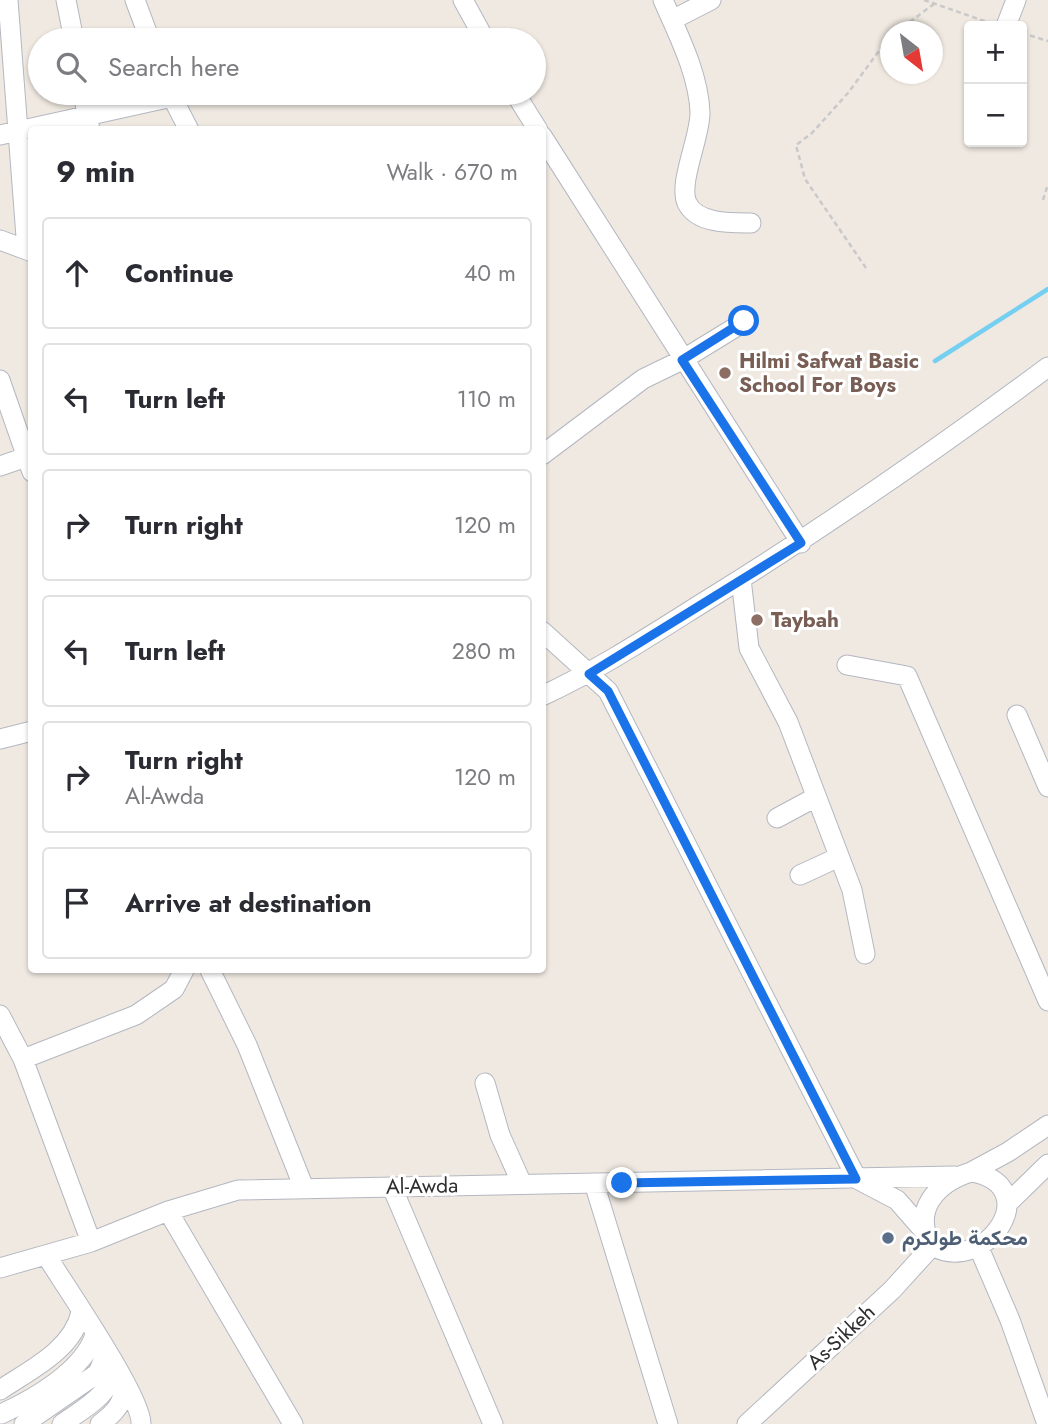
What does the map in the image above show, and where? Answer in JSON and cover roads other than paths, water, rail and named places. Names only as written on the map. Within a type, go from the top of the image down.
[{"type":"street","points":[[8,0],[28,238]]},
{"type":"street","points":[[66,0],[72,28]]},
{"type":"street","points":[[135,0],[146,28]]},
{"type":"street","points":[[463,0],[478,28]]},
{"type":"street","points":[[663,0],[696,88],[699,113],[685,187],[686,201],[703,217],[751,223]]},
{"type":"street","points":[[672,20],[711,0]]},
{"type":"street","points":[[1008,21],[1016,0]]},
{"type":"street","points":[[61,126],[89,122],[141,105]]},
{"type":"street","points":[[176,105],[187,126]]},
{"type":"street","points":[[522,105],[536,126]]},
{"type":"street","points":[[0,135],[28,131]]},
{"type":"street","points":[[546,142],[682,360],[801,543]]},
{"type":"street","points":[[0,240],[28,251]]},
{"type":"street","points":[[546,452],[643,379],[682,360],[744,321]]},
{"type":"street","points":[[546,693],[589,674],[801,543],[944,444],[1048,367]]},
{"type":"street","points":[[0,380],[28,458]]},
{"type":"street","points":[[0,466],[28,461]]},
{"type":"street","points":[[741,579],[749,648],[788,722],[817,797],[852,890],[865,954]]},
{"type":"street","points":[[546,635],[608,691],[856,1179],[897,1199],[929,1239],[951,1254],[979,1248],[1005,1217],[1009,1202],[1048,1164]]},
{"type":"street","points":[[847,664],[907,677],[1048,1001]]},
{"type":"street","points":[[1017,715],[1048,787]]},
{"type":"street","points":[[0,739],[28,732]]},
{"type":"street","points":[[777,818],[817,797]]},
{"type":"street","points":[[800,875],[839,857]]},
{"type":"street","points":[[23,1059],[84,1038],[136,1015],[174,989],[182,973]]},
{"type":"street","points":[[211,973],[247,1045],[304,1188]]},
{"type":"street","points":[[0,1015],[7,1037],[23,1059],[91,1242]]},
{"type":"street","points":[[485,1083],[500,1135],[522,1184]]},
{"type":"street","points":[[929,1239],[924,1210],[943,1184],[1048,1125]]},
{"type":"street","points":[[963,1174],[990,1175],[1003,1186],[1009,1202]]},
{"type":"street","name":"Al-Awda","points":[[0,1268],[91,1242],[168,1211],[238,1190],[856,1179],[963,1174]]},
{"type":"street","points":[[594,1183],[668,1424]]},
{"type":"street","points":[[1028,1183],[1048,1185]]},
{"type":"street","points":[[392,1186],[494,1424]]},
{"type":"street","points":[[168,1211],[293,1424]]},
{"type":"street","name":"As-Sikkeh","points":[[747,1424],[892,1290],[929,1239]]},
{"type":"street","points":[[979,1248],[1010,1321],[1047,1424]]},
{"type":"street","points":[[46,1255],[124,1383],[142,1416],[141,1424]]},
{"type":"street","points":[[0,1390],[65,1344],[77,1331],[81,1312]]},
{"type":"street","points":[[8,1424],[0,1414],[19,1406],[81,1361],[91,1349],[95,1335]]},
{"type":"street","points":[[24,1424],[98,1373],[110,1359]]},
{"type":"street","points":[[62,1424],[106,1391],[113,1378],[110,1359]]},
{"type":"street","points":[[100,1424],[118,1407],[124,1392],[124,1383]]},
{"type":"waterway","points":[[935,361],[1048,289]]},
{"type":"place","name":"Hilmi Safwat Basic School For Boys","points":[[725,373]]},
{"type":"place","name":"Taybah","points":[[757,620]]},
{"type":"place","name":"محكمة طولكرم","points":[[888,1238]]}]
